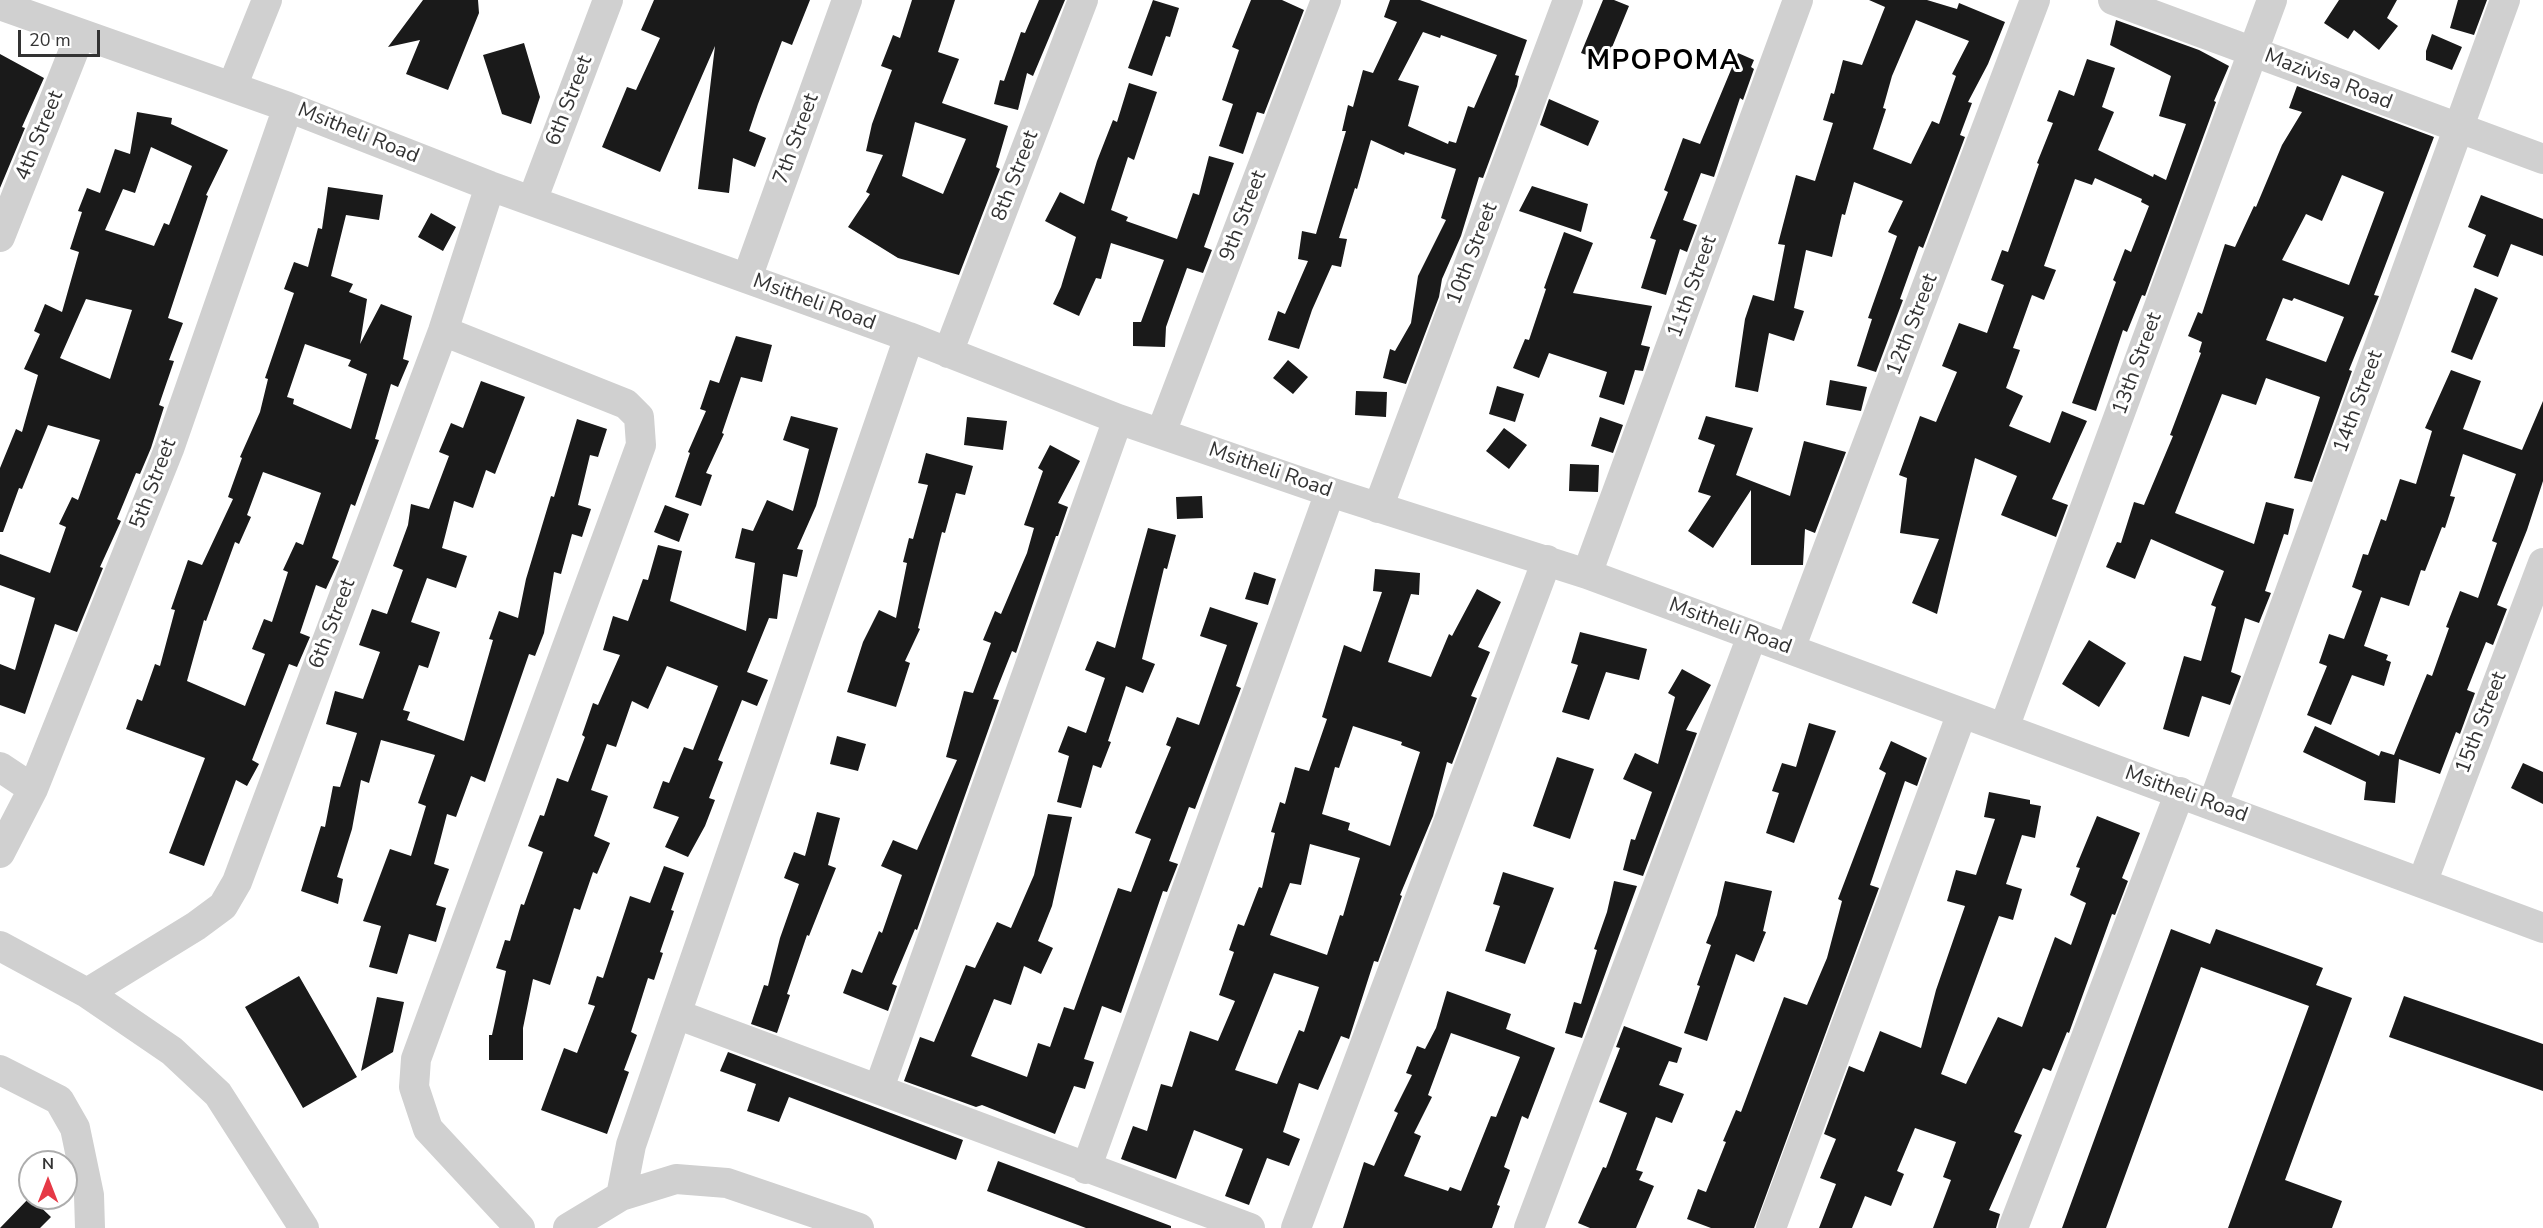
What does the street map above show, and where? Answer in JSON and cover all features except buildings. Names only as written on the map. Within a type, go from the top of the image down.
[{"type":"street","points":[[232,87],[267,0]]},
{"type":"street","name":"6th Street","points":[[532,201],[608,0]]},
{"type":"street","name":"7th Street","points":[[747,278],[847,0]]},
{"type":"street","name":"8th Street","points":[[948,353],[1083,0]]},
{"type":"street","name":"9th Street","points":[[1161,433],[1326,0]]},
{"type":"street","name":"10th Street","points":[[1378,507],[1568,0]]},
{"type":"street","name":"11th Street","points":[[1587,574],[1798,0]]},
{"type":"street","name":"12th Street","points":[[1790,649],[2035,0]]},
{"type":"street","name":"Mazivisa Road","points":[[2113,0],[2543,159]]},
{"type":"street","name":"13th Street","points":[[2004,728],[2272,0]]},
{"type":"street","name":"14th Street","points":[[2213,804],[2505,0]]},
{"type":"street","name":"Msitheli Road","points":[[0,5],[288,107],[490,186],[909,338],[1118,419],[1330,492],[1587,574],[2543,928]]},
{"type":"street","name":"4th Street","points":[[0,237],[80,35]]},
{"type":"street","name":"5th Street","points":[[0,854],[33,789],[169,449],[288,107]]},
{"type":"street","name":"6th Street","points":[[87,993],[196,926],[223,906],[237,882],[443,331],[490,186]]},
{"type":"street","points":[[443,331],[626,404],[639,417],[641,446],[416,1059],[414,1087],[428,1129],[520,1228]]},
{"type":"street","points":[[621,1196],[631,1145],[909,338]]},
{"type":"street","points":[[879,1088],[1118,419]]},
{"type":"street","points":[[1086,1169],[1330,492]]},
{"type":"street","points":[[1296,1228],[1547,560]]},
{"type":"street","name":"15th Street","points":[[2422,883],[2543,563]]},
{"type":"street","points":[[1529,1228],[1752,636]]},
{"type":"street","points":[[1771,1228],[1962,713]]},
{"type":"street","points":[[0,767],[33,789]]},
{"type":"street","points":[[2013,1228],[2180,792]]},
{"type":"street","points":[[0,946],[87,993],[172,1051],[218,1094],[304,1228]]},
{"type":"street","points":[[676,1014],[879,1088],[1086,1169],[1250,1228]]},
{"type":"street","points":[[0,1070],[59,1100],[75,1128],[89,1195],[90,1228]]},
{"type":"street","points":[[568,1228],[621,1196],[676,1179],[727,1183],[860,1228]]},
{"type":"district","name":"MPOPOMA","points":[[1664,62]]}]
